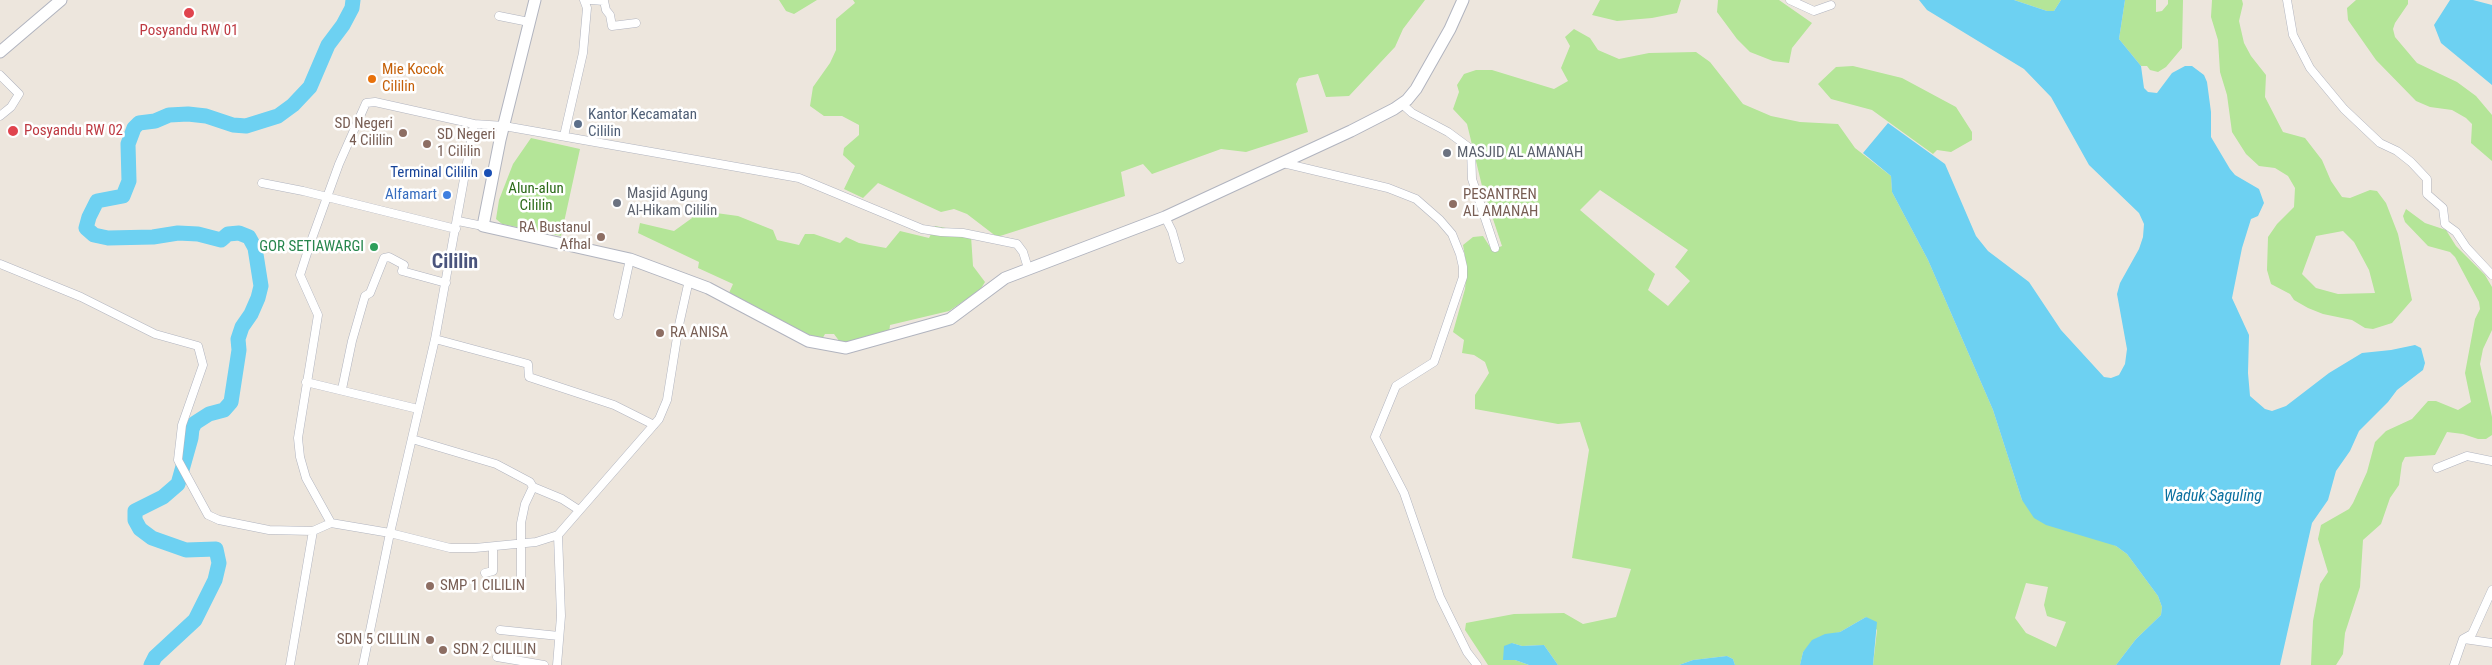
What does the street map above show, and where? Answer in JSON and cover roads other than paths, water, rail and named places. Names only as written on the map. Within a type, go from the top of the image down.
[{"type":"main road","points":[[0,52],[61,0]]},
{"type":"main road","points":[[535,0],[504,126],[483,226],[630,260],[689,280],[725,296],[808,341],[846,348],[950,320],[1005,278],[1165,218],[1351,131],[1402,104],[1416,89],[1450,29],[1463,0]]},
{"type":"street","points":[[564,136],[583,53],[587,8],[584,0]]},
{"type":"street","points":[[591,0],[604,1],[612,26],[636,23]]},
{"type":"street","points":[[1790,0],[1814,12],[1830,5]]},
{"type":"street","points":[[2287,0],[2293,35],[2310,68],[2344,109],[2380,143],[2406,158],[2427,179],[2428,194],[2443,208],[2445,224],[2456,232],[2466,248],[2492,275]]},
{"type":"street","points":[[499,16],[529,22]]},
{"type":"street","points":[[0,75],[19,94],[11,107],[0,116]]},
{"type":"street","points":[[331,523],[306,478],[300,457],[298,438],[318,315],[300,272],[339,164],[368,102],[474,124],[504,126],[799,178],[922,229],[1007,240],[1017,244],[1023,252],[1028,268]]},
{"type":"street","points":[[1402,104],[1412,113],[1448,132],[1471,149],[1472,179],[1494,248]]},
{"type":"street","points":[[363,665],[390,533],[435,339],[474,124]]},
{"type":"street","points":[[1283,163],[1388,188],[1416,199],[1440,220],[1452,234],[1460,254],[1464,273],[1434,362],[1396,386],[1375,434],[1404,492],[1440,597],[1467,652],[1477,665]]},
{"type":"street","points":[[262,184],[457,225],[483,226]]},
{"type":"street","points":[[1165,218],[1172,231],[1180,259]]},
{"type":"street","points":[[342,390],[350,348],[365,296],[370,293],[384,258],[389,257],[404,265],[402,271],[446,283]]},
{"type":"street","points":[[618,315],[630,260]]},
{"type":"street","points":[[0,264],[81,297],[155,334],[198,346],[203,365],[182,425],[178,460],[208,515],[219,520],[269,530],[313,531],[331,523],[390,533],[450,548],[520,544],[536,542],[558,535],[654,425],[666,407],[689,280]]},
{"type":"street","points":[[435,339],[528,364],[529,378],[614,405],[654,425]]},
{"type":"street","points":[[306,382],[418,409]]},
{"type":"street","points":[[412,439],[482,458],[530,482],[533,487],[562,499],[580,510]]},
{"type":"street","points":[[2437,468],[2467,456],[2492,462]]},
{"type":"street","points":[[521,578],[520,544],[522,513],[533,487]]},
{"type":"street","points":[[290,665],[313,531]]},
{"type":"street","points":[[557,665],[561,592],[558,535]]},
{"type":"street","points":[[486,573],[494,571],[493,547]]},
{"type":"street","points":[[2454,665],[2463,638],[2472,634],[2492,590]]},
{"type":"street","points":[[500,630],[559,636]]},
{"type":"street","points":[[2463,638],[2492,642]]},
{"type":"street","points":[[497,657],[544,665]]},
{"type":"water","name":"Waduk Saguling","points":[[1919,0],[2014,0],[2047,11],[2054,11],[2061,0],[2125,0],[2119,39],[2141,66],[2144,88],[2148,92],[2157,93],[2172,73],[2185,66],[2192,66],[2204,75],[2207,82],[2211,112],[2211,137],[2230,169],[2235,175],[2259,189],[2264,203],[2258,216],[2251,219],[2242,248],[2232,298],[2249,335],[2248,373],[2250,396],[2265,409],[2272,411],[2286,406],[2329,373],[2362,353],[2415,345],[2421,348],[2425,363],[2423,370],[2397,390],[2388,402],[2359,431],[2350,451],[2336,471],[2328,500],[2312,523],[2280,665],[2116,665],[2136,639],[2161,615],[2162,607],[2158,596],[2127,554],[2116,546],[2046,525],[2034,518],[2022,500],[1993,410],[1928,260],[1892,192],[1891,176],[1863,153],[1888,123],[1945,164],[1976,236],[1988,251],[2029,282],[2061,330],[2104,377],[2111,378],[2119,375],[2125,364],[2127,349],[2117,294],[2120,283],[2139,249],[2143,237],[2144,224],[2139,213],[2089,165],[2051,97],[2024,69],[1927,10]]},
{"type":"water","points":[[2450,0],[2473,0],[2492,5],[2492,85],[2441,43],[2434,25]]},
{"type":"water","points":[[1866,617],[1877,622],[1873,665],[1800,665],[1803,652],[1812,640],[1825,634],[1840,632]]},
{"type":"water","points":[[1512,643],[1522,646],[1544,645],[1558,665],[1529,665],[1515,660],[1503,660],[1504,646]]},
{"type":"water","points":[[1727,656],[1733,659],[1735,665],[1679,665],[1693,660]]},
{"type":"waterway","points":[[151,665],[155,657],[195,620],[215,580],[219,563],[216,549],[186,550],[152,538],[140,529],[135,520],[135,511],[163,497],[178,484],[195,423],[209,414],[224,410],[231,402],[239,350],[238,339],[242,327],[251,314],[258,298],[261,286],[255,248],[249,237],[239,233],[228,234],[221,240],[198,234],[178,233],[153,237],[108,238],[94,235],[86,228],[89,217],[97,201],[123,196],[129,181],[128,144],[134,128],[139,123],[155,121],[169,115],[188,114],[206,116],[233,125],[246,126],[278,116],[293,105],[310,87],[328,45],[343,25],[352,8],[353,0]]},
{"type":"place","name":"Posyandu RW 01","points":[[189,13]]},
{"type":"place","name":"Mie Kocok Cililin","points":[[372,79]]},
{"type":"place","name":"Kantor Kecamatan Cililin","points":[[578,124]]},
{"type":"place","name":"Posyandu RW 02","points":[[13,131]]},
{"type":"place","name":"SD Negeri 4 Cililin","points":[[403,133]]},
{"type":"place","name":"SD Negeri 1 Cililin","points":[[427,144]]},
{"type":"place","name":"MASJID AL AMANAH","points":[[1447,153]]},
{"type":"place","name":"Terminal Cililin","points":[[488,173]]},
{"type":"place","name":"Alfamart","points":[[447,195]]},
{"type":"place","name":"Masjid Agung Al-Hikam Cililin","points":[[617,203]]},
{"type":"place","name":"PESANTREN AL AMANAH","points":[[1453,204]]},
{"type":"place","name":"RA Bustanul Afhal","points":[[601,237]]},
{"type":"place","name":"GOR SETIAWARGI","points":[[374,247]]},
{"type":"place","name":"RA ANISA","points":[[660,333]]},
{"type":"place","name":"SMP 1 CILILIN","points":[[430,586]]},
{"type":"place","name":"SDN 5 CILILIN","points":[[430,640]]},
{"type":"place","name":"SDN 2 CILILIN","points":[[443,650]]},
{"type":"district","name":"Cililin","points":[[455,263]]},
{"type":"park label","name":"Alun-alun Cililin","points":[[536,198]]}]
